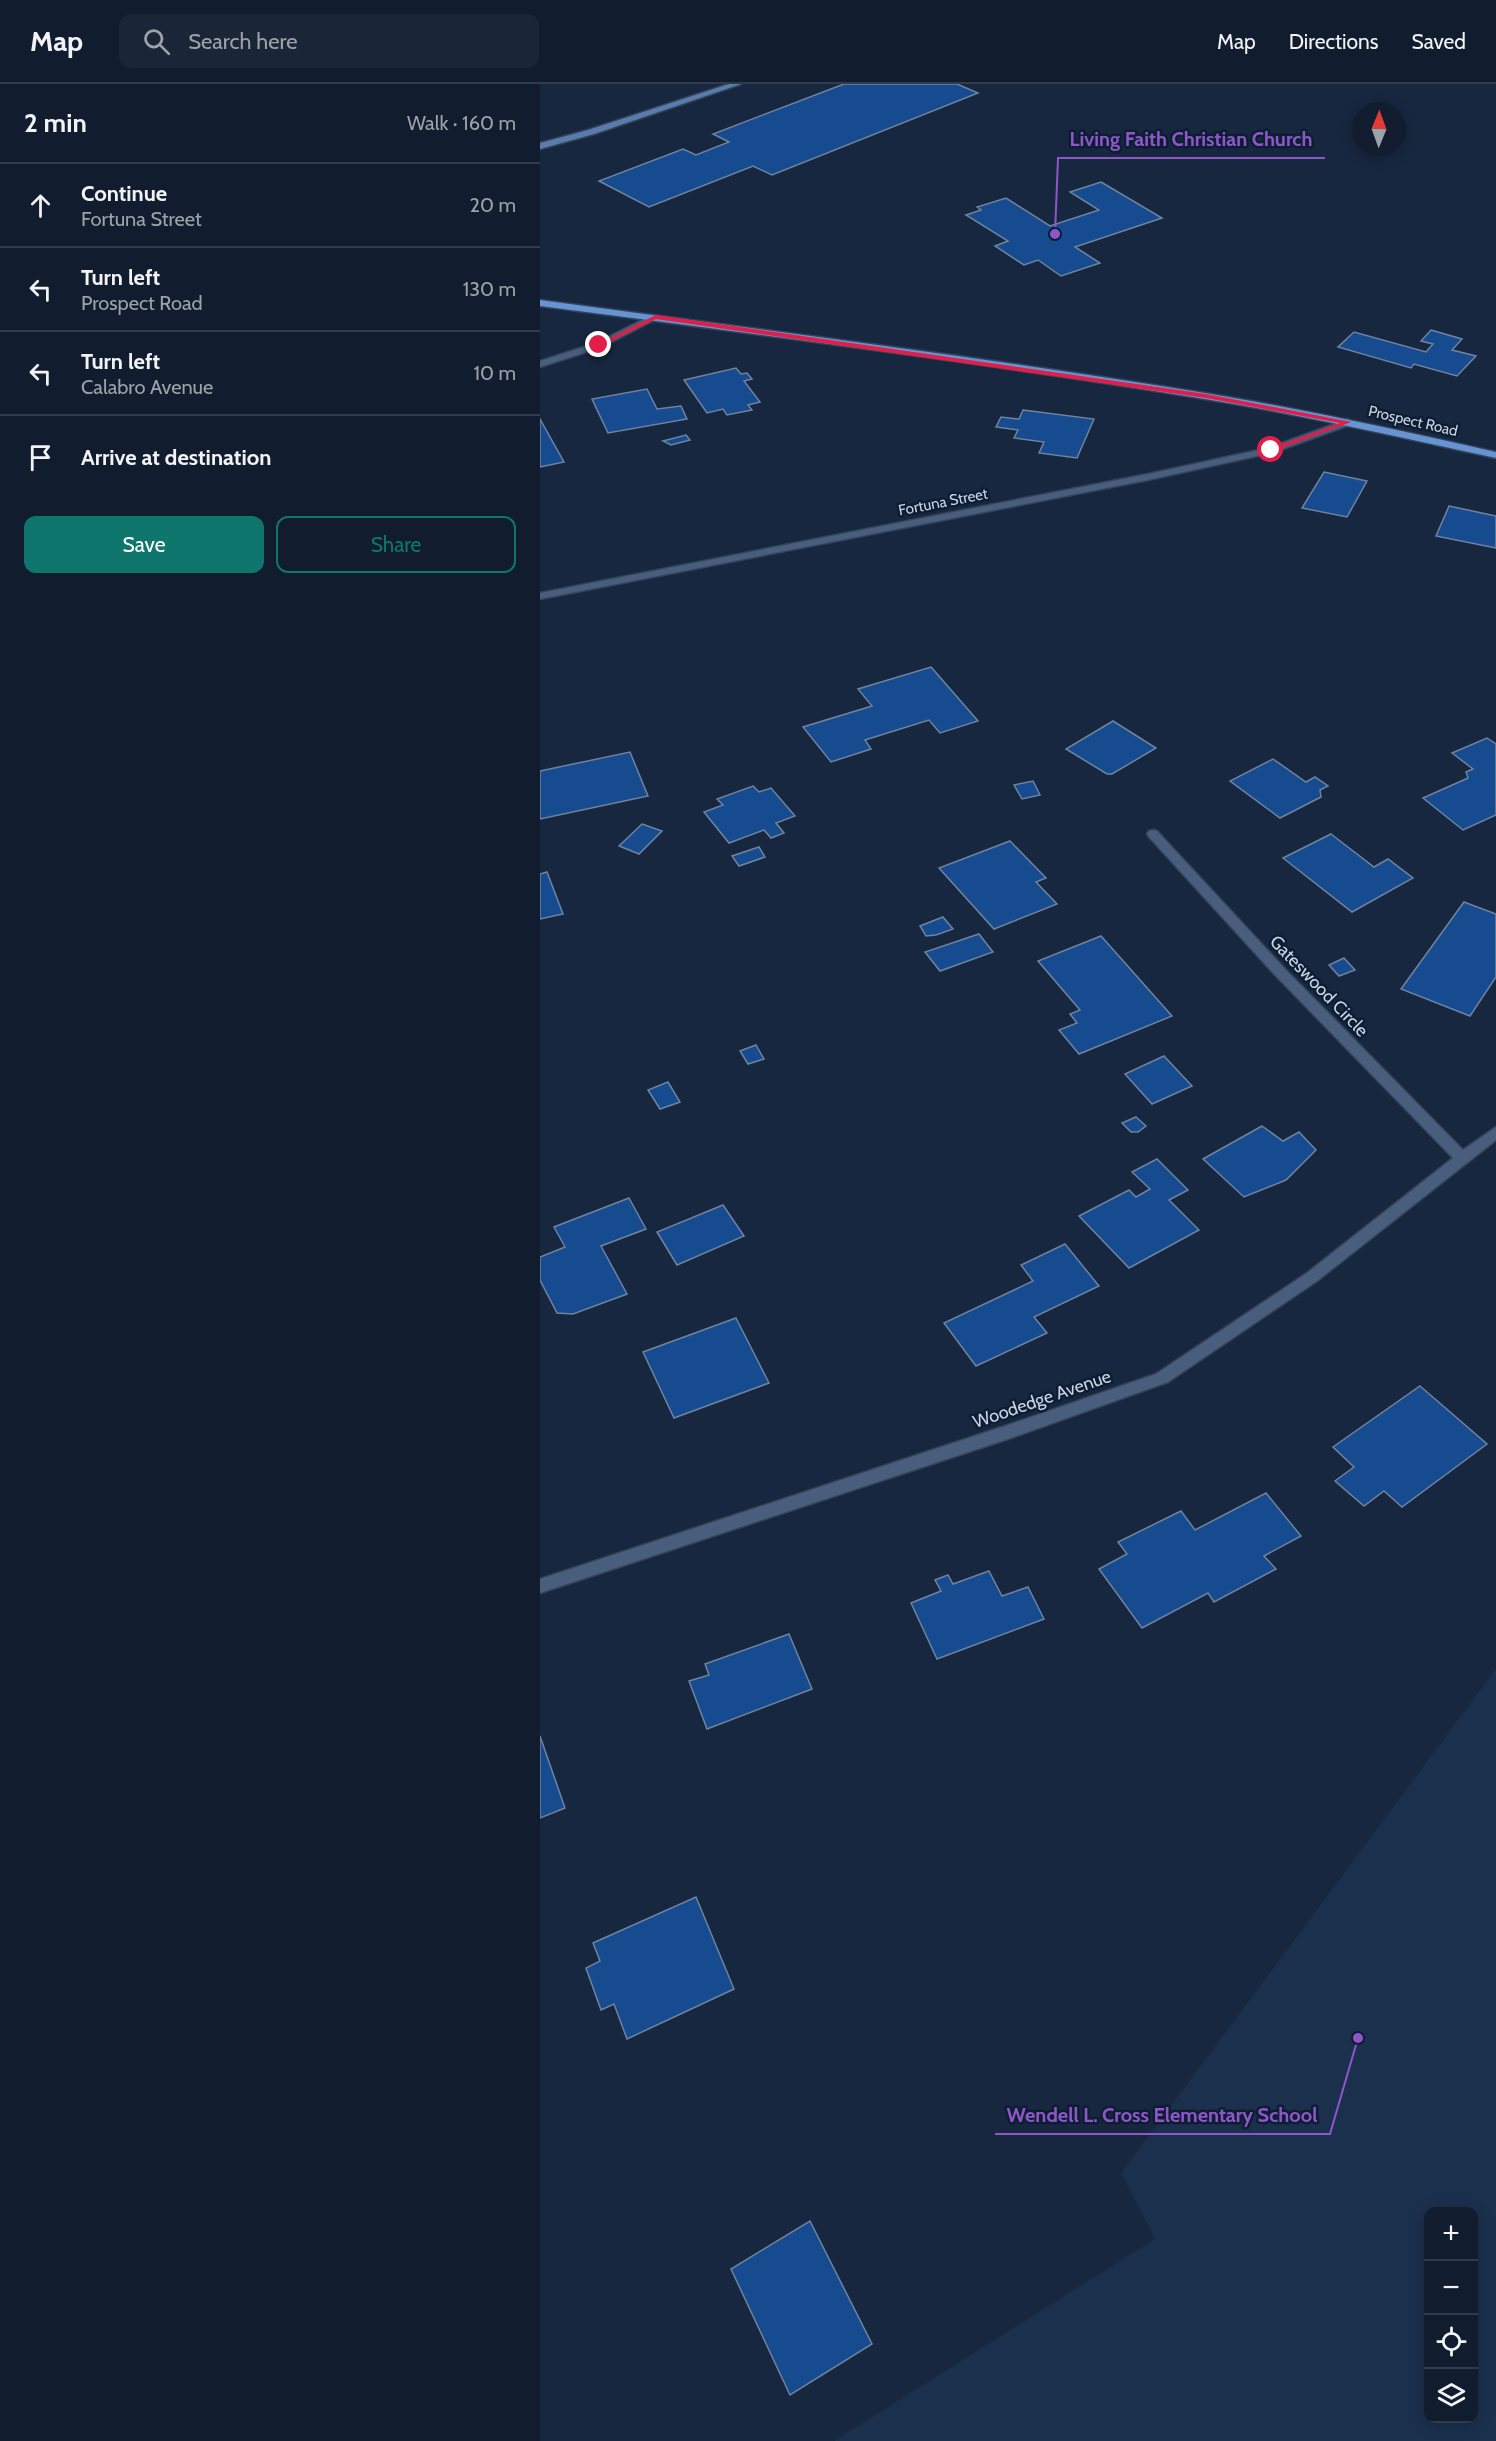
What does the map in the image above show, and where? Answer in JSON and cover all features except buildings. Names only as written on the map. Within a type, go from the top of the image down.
[{"type":"main road","points":[[540,146],[611,126],[737,84]]},
{"type":"main road","name":"Prospect Road","points":[[540,303],[656,317],[1206,396],[1348,422],[1496,455]]},
{"type":"street","points":[[540,364],[599,345],[656,317]]},
{"type":"street","name":"Fortuna Street","points":[[540,596],[1148,477],[1271,450],[1348,422]]},
{"type":"street","name":"Gateswood Circle","points":[[1153,834],[1280,972],[1463,1159]]},
{"type":"street","name":"Woodedge Avenue","points":[[540,1586],[1008,1432],[1162,1378],[1312,1277],[1496,1132]]},
{"type":"shaded area","points":[[1496,1669],[1496,2441],[834,2441],[1155,2239],[1121,2173]]},
{"type":"place","name":"Living Faith Christian Church","points":[[1055,234]]},
{"type":"place","name":"Wendell L. Cross Elementary School","points":[[1358,2038]]},
{"type":"route","points":[[599,345],[656,317],[1206,396],[1348,422],[1271,450]]}]
